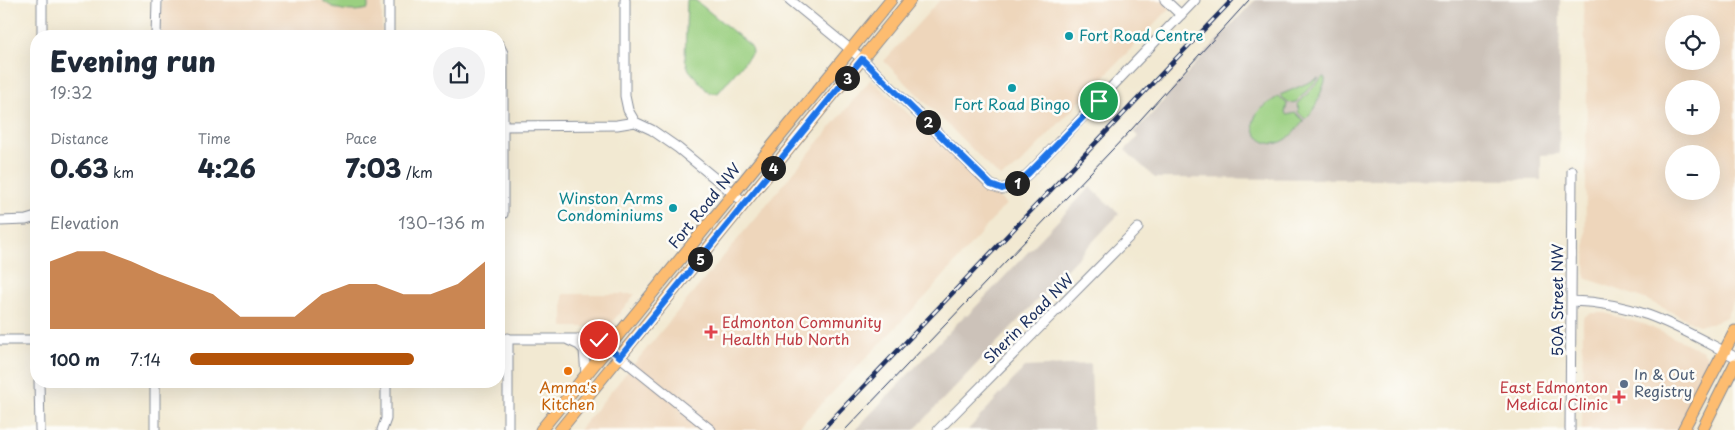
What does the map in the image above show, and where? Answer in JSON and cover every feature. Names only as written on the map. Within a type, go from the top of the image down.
[{"type":"main road","name":"Fort Road NW","points":[[541,430],[891,0]]},
{"type":"main road","name":"Fort Road NW","points":[[560,430],[910,0]]},
{"type":"main road","points":[[1683,430],[1730,354],[1735,331]]},
{"type":"main road","points":[[1702,430],[1735,364]]},
{"type":"street","points":[[42,0],[42,30]]},
{"type":"street","points":[[156,0],[156,30]]},
{"type":"street","points":[[389,0],[389,30]]},
{"type":"street","points":[[625,0],[625,96],[628,110],[635,122],[662,136],[745,203]]},
{"type":"street","points":[[790,0],[862,59],[991,185],[1002,189],[1018,183],[1029,173],[1195,0]]},
{"type":"street","points":[[1164,0],[1181,15]]},
{"type":"street","points":[[505,126],[617,125],[635,122]]},
{"type":"street","name":"50A Street NW","points":[[1570,430],[1572,171]]},
{"type":"street","points":[[0,220],[30,219]]},
{"type":"street","name":"Sherin Road NW","points":[[938,430],[1138,228]]},
{"type":"street","points":[[1572,301],[1608,304],[1642,312],[1671,323],[1730,354]]},
{"type":"street","points":[[505,338],[596,339],[712,430]]},
{"type":"street","points":[[566,338],[584,350],[586,375]]},
{"type":"street","points":[[0,340],[30,340]]},
{"type":"street","points":[[505,361],[508,430]]},
{"type":"street","points":[[39,388],[40,430]]},
{"type":"street","points":[[155,388],[155,430]]},
{"type":"street","points":[[382,430],[386,419],[386,388]]},
{"type":"shaded area","points":[[161,0],[382,0],[382,30],[161,30]]},
{"type":"shaded area","points":[[940,0],[1178,0],[1017,167],[1000,177],[884,61]]},
{"type":"shaded area","points":[[1255,0],[1560,0],[1559,154],[1541,155],[1541,180],[1155,178],[1125,150],[1138,137],[1134,132]]},
{"type":"shaded area","points":[[1583,0],[1735,0],[1735,299],[1726,317],[1711,324],[1698,325],[1645,299],[1585,278],[1587,84]]},
{"type":"shaded area","points":[[871,79],[1006,204],[928,294],[796,430],[579,430]]},
{"type":"shaded area","points":[[1090,187],[1119,214],[914,430],[855,430],[965,315],[967,316]]},
{"type":"shaded area","points":[[563,294],[635,294],[608,327],[563,327]]},
{"type":"shaded area","points":[[1592,313],[1604,313],[1646,325],[1703,351],[1709,360],[1709,367],[1677,430],[1582,430],[1583,318]]},
{"type":"shaded area","points":[[1091,364],[1093,430],[968,430],[1025,367]]},
{"type":"green space","points":[[322,0],[368,0],[368,9],[355,11],[338,9]]},
{"type":"green space","points":[[687,0],[695,0],[751,46],[752,53],[718,93],[709,93],[689,70],[685,59]]},
{"type":"green space","points":[[1323,77],[1325,82],[1314,110],[1305,119],[1298,112],[1298,104]]},
{"type":"green space","points":[[1319,78],[1296,102],[1288,103],[1280,95]]},
{"type":"green space","points":[[1279,96],[1287,104],[1285,113],[1287,115],[1296,113],[1304,121],[1284,141],[1275,144],[1259,138],[1253,123],[1259,110]]},
{"type":"tram line","points":[[845,430],[1131,130],[1249,0]]},
{"type":"railway","points":[[822,430],[1232,0]]},
{"type":"place","name":"Fort Road Centre","points":[[1069,36]]},
{"type":"place","name":"Fort Road Bingo","points":[[1012,88]]},
{"type":"place","name":"Winston Arms Condominiums","points":[[673,208]]},
{"type":"place","name":"Edmonton Community Health Hub North","points":[[711,332]]},
{"type":"place","name":"Amma's Kitchen","points":[[568,371]]},
{"type":"place","name":"In & Out Registry","points":[[1624,384]]},
{"type":"place","name":"East Edmonton Medical Clinic","points":[[1619,397]]},
{"type":"route","points":[[599,340],[620,357],[862,59],[991,185],[1002,189],[1018,183],[1099,101]]}]
